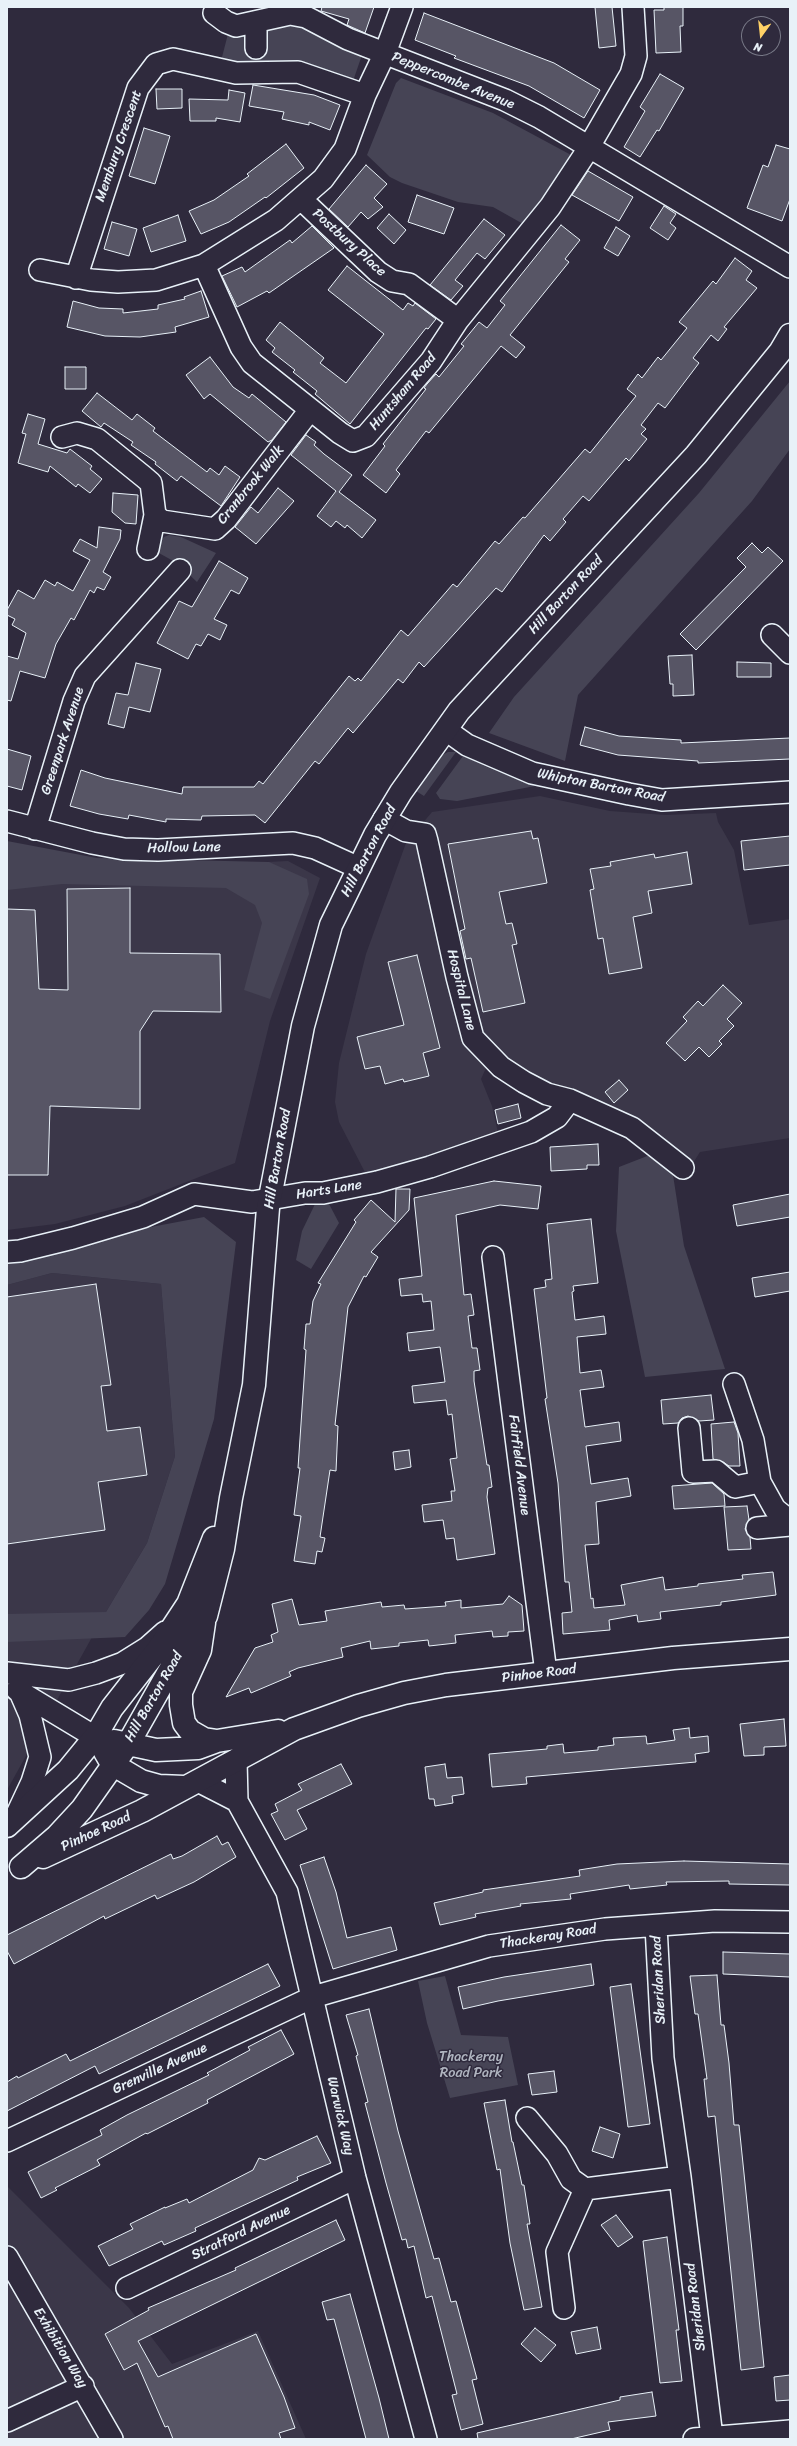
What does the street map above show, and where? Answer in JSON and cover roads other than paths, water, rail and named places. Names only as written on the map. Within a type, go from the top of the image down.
[{"type":"main road","name":"Hill Barton Road","points":[[14,1870],[57,1836],[82,1808],[112,1764],[128,1744],[184,1646],[206,1616],[223,1549],[231,1498],[254,1385],[270,1199],[307,1012],[331,925],[359,868],[384,820],[401,792],[459,711],[696,454],[780,352],[790,335]]},
{"type":"main road","name":"Hill Barton Road","points":[[12,1821],[68,1770],[95,1737],[112,1708],[177,1621],[188,1604],[231,1498]]},
{"type":"main road","name":"Pinhoe Road","points":[[206,1616],[200,1650],[181,1692],[181,1705],[184,1723],[190,1731],[204,1739],[218,1741]]},
{"type":"main road","name":"Pinhoe Road","points":[[14,1870],[122,1821],[294,1729],[358,1706],[404,1693],[446,1686],[673,1658],[790,1649]]},
{"type":"main road","name":"Pinhoe Road","points":[[95,1737],[156,1750],[198,1748],[218,1741],[294,1729]]},
{"type":"main road","points":[[95,1737],[112,1764],[141,1781],[159,1786],[191,1784]]},
{"type":"street","points":[[214,13],[226,22],[236,26],[290,14],[306,17],[348,39],[385,53],[402,7]]},
{"type":"street","name":"Huntsham Road","points":[[204,265],[241,347],[252,363],[310,410],[352,441],[366,436],[431,361],[458,320],[550,207],[589,146],[632,74],[636,56],[633,7]]},
{"type":"street","points":[[256,22],[256,48]]},
{"type":"street","name":"Peppercombe Avenue","points":[[40,270],[76,278],[135,282],[156,280],[204,265],[276,220],[302,200],[323,179],[345,149],[365,94],[385,53],[505,100],[589,146],[790,266]]},
{"type":"street","name":"Membury Crescent","points":[[76,278],[138,88],[156,64],[173,59],[236,73],[298,72],[365,94]]},
{"type":"street","name":"Postbury Place","points":[[302,200],[378,272],[392,281],[409,284],[458,320]]},
{"type":"street","name":"Cranbrook Walk","points":[[155,515],[162,521],[170,523],[215,529],[226,519],[310,410]]},
{"type":"street","points":[[62,438],[77,433],[97,439],[151,483],[153,489],[155,515],[148,549]]},
{"type":"street","name":"Greenpark Avenue","points":[[35,829],[74,701],[86,676],[180,570]]},
{"type":"street","points":[[772,636],[790,653]]},
{"type":"street","name":"Whipton Barton Road","points":[[446,730],[467,745],[532,773],[628,794],[662,800],[790,792]]},
{"type":"street","name":"Hospital Lane","points":[[384,820],[406,831],[425,834],[457,977],[473,1038],[507,1071],[547,1094],[570,1100],[632,1128],[683,1168]]},
{"type":"street","name":"Hollow Lane","points":[[7,821],[35,829],[124,849],[158,850],[293,843],[315,848],[359,868]]},
{"type":"street","name":"Harts Lane","points":[[7,1252],[20,1252],[94,1232],[143,1216],[194,1194],[252,1202],[305,1193],[324,1193],[377,1182],[430,1167],[531,1132],[557,1117],[570,1100]]},
{"type":"street","name":"Fairfield Avenue","points":[[493,1257],[546,1673]]},
{"type":"street","points":[[734,1384],[753,1440],[760,1482],[774,1509],[790,1521]]},
{"type":"street","points":[[689,1428],[693,1472],[716,1471],[735,1487],[760,1482]]},
{"type":"street","points":[[757,1528],[790,1525]]},
{"type":"street","points":[[7,1673],[69,1680],[96,1673],[123,1662],[147,1648],[177,1621]]},
{"type":"street","points":[[13,1688],[95,1737]]},
{"type":"street","points":[[12,1821],[32,1782],[40,1757],[30,1715],[13,1688]]},
{"type":"street","name":"Warwick Way","points":[[236,1760],[237,1801],[287,1892],[355,2178],[426,2439]]},
{"type":"street","points":[[191,1784],[237,1801]]},
{"type":"street","name":"Thackeray Road","points":[[313,1998],[489,1946],[605,1929],[715,1921],[790,1922]]},
{"type":"street","name":"Sheridan Road","points":[[656,1926],[663,2058],[680,2177],[703,2438]]},
{"type":"street","name":"Grenville Avenue","points":[[7,2141],[313,1998]]},
{"type":"street","points":[[528,2118],[557,2154],[571,2179],[585,2189],[680,2177]]},
{"type":"street","name":"Stratford Avenue","points":[[127,2288],[355,2178]]},
{"type":"street","points":[[564,2308],[557,2252],[585,2189]]},
{"type":"street","name":"Exhibition Way","points":[[7,2257],[83,2386],[112,2439]]},
{"type":"street","points":[[7,2421],[83,2386]]},
{"type":"street","points":[[703,2438],[790,2431]]},
{"type":"park label","name":"Thackeray Road Park","points":[[471,2066]]}]
